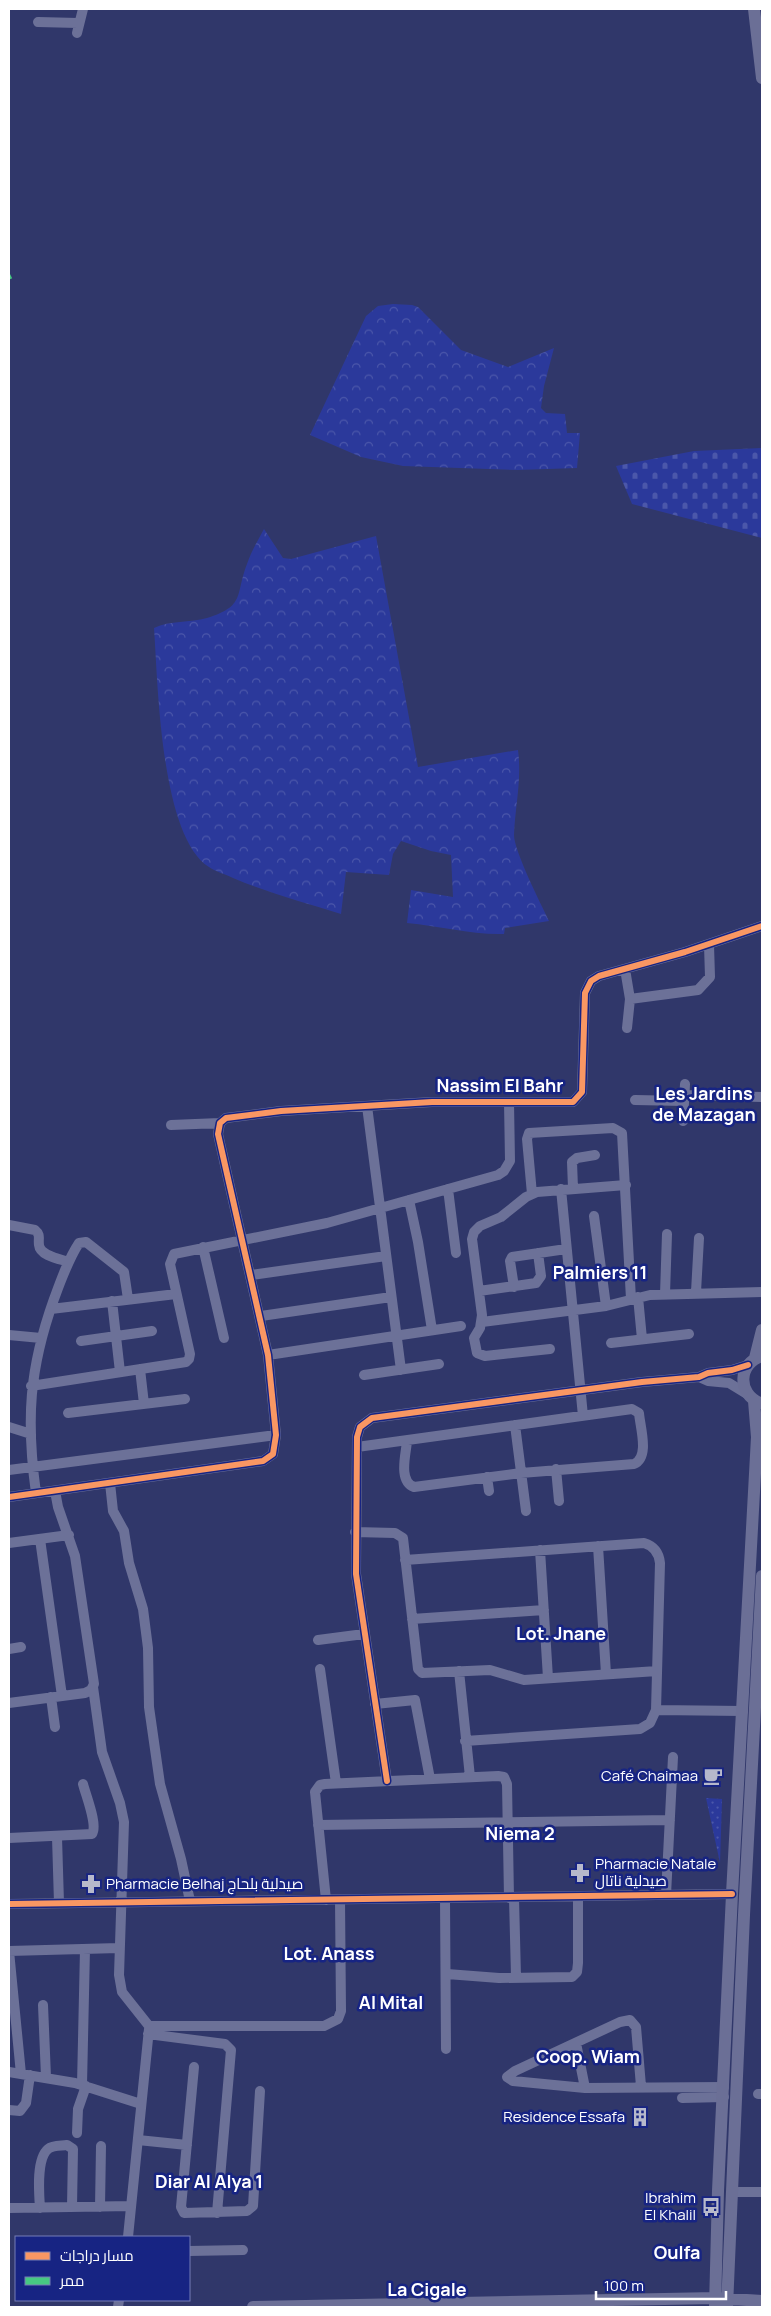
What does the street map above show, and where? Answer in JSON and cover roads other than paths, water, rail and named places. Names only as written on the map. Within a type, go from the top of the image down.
[{"type":"main road","points":[[754,9],[762,78]]},
{"type":"main road","points":[[721,2303],[718,2191],[757,1437],[755,1399],[743,1379],[755,1359],[762,1330]]},
{"type":"main road","points":[[721,2303],[733,2192],[744,1915],[762,1576]]},
{"type":"main road","points":[[253,2307],[762,2302]]},
{"type":"street","points":[[38,22],[78,28],[83,9]]},
{"type":"street","points":[[172,1126],[220,1123],[231,1117],[281,1111],[432,1102],[570,1102],[579,1097],[582,1092],[586,989],[591,982],[598,976],[709,945],[762,926]]},
{"type":"street","points":[[630,999],[698,990],[710,976],[709,945]]},
{"type":"street","points":[[625,969],[630,999],[627,1028]]},
{"type":"street","points":[[683,1121],[685,1084]]},
{"type":"street","points":[[635,1100],[762,1097]]},
{"type":"street","points":[[31,1386],[184,1362],[190,1359],[170,1264],[172,1256],[177,1252],[327,1223],[498,1175],[507,1168],[510,1161],[509,1102]]},
{"type":"street","points":[[367,1106],[401,1370]]},
{"type":"street","points":[[9,1497],[263,1461],[273,1454],[276,1435],[268,1355],[261,1316],[218,1134],[220,1123]]},
{"type":"street","points":[[532,1194],[527,1139],[529,1133],[613,1128],[620,1130],[624,1136],[635,1298],[642,1339]]},
{"type":"street","points":[[573,1188],[572,1162],[577,1158],[595,1155]]},
{"type":"street","points":[[550,1349],[485,1356],[477,1353],[474,1338],[482,1322],[472,1240],[474,1232],[480,1226],[502,1217],[532,1194],[543,1190],[626,1185]]},
{"type":"street","points":[[448,1189],[456,1253]]},
{"type":"street","points":[[560,1189],[583,1416]]},
{"type":"street","points":[[409,1200],[432,1330]]},
{"type":"street","points":[[594,1216],[606,1306]]},
{"type":"street","points":[[9,1224],[35,1230],[40,1236],[39,1247],[42,1252],[69,1262]]},
{"type":"street","points":[[665,1294],[667,1234]]},
{"type":"street","points":[[696,1292],[699,1238]]},
{"type":"street","points":[[36,1494],[31,1434],[31,1386],[41,1338],[69,1262],[79,1243],[86,1242],[124,1272],[128,1300]]},
{"type":"street","points":[[203,1247],[224,1338]]},
{"type":"street","points":[[514,1287],[511,1259],[514,1256],[566,1249]]},
{"type":"street","points":[[479,1291],[538,1282],[541,1276],[538,1253]]},
{"type":"street","points":[[251,1275],[386,1256]]},
{"type":"street","points":[[482,1322],[606,1306],[635,1298],[665,1294],[762,1292]]},
{"type":"street","points":[[51,1309],[176,1294]]},
{"type":"street","points":[[261,1316],[391,1297]]},
{"type":"street","points":[[112,1301],[120,1372]]},
{"type":"street","points":[[268,1355],[460,1326]]},
{"type":"street","points":[[81,1341],[152,1331]]},
{"type":"street","points":[[611,1343],[688,1334]]},
{"type":"street","points":[[9,1335],[41,1338]]},
{"type":"street","points":[[387,1781],[356,1574],[357,1447],[360,1427],[372,1418],[580,1390],[699,1377],[708,1373],[732,1370],[755,1359]]},
{"type":"street","points":[[364,1375],[440,1364]]},
{"type":"street","points":[[140,1369],[144,1404]]},
{"type":"street","points":[[699,1377],[705,1380],[729,1383],[755,1399]]},
{"type":"street","points":[[68,1413],[185,1399]]},
{"type":"street","points":[[357,1447],[632,1409],[637,1410],[643,1454],[642,1459],[634,1464],[521,1473],[417,1487],[410,1486],[404,1478],[407,1441]]},
{"type":"street","points":[[515,1425],[526,1511]]},
{"type":"street","points":[[9,1427],[31,1434]]},
{"type":"street","points":[[9,1470],[276,1435]]},
{"type":"street","points":[[556,1470],[559,1501]]},
{"type":"street","points":[[487,1477],[489,1491]]},
{"type":"street","points":[[110,1483],[113,1511],[124,1531],[129,1563],[143,1609],[148,1648],[148,1707],[160,1784],[181,1859],[190,1901]]},
{"type":"street","points":[[55,1490],[58,1507],[75,1556],[102,1752],[120,1803],[124,1822],[119,1975],[122,1992],[148,2030],[128,2236]]},
{"type":"street","points":[[355,1532],[398,1534],[404,1540],[418,1669],[421,1672],[427,1674],[490,1670],[519,1679],[657,1671]]},
{"type":"street","points":[[9,1543],[69,1535]]},
{"type":"street","points":[[40,1539],[56,1696],[55,1727]]},
{"type":"street","points":[[405,1560],[644,1542],[653,1547],[658,1554],[660,1563],[656,1710],[650,1723],[640,1729],[465,1742]]},
{"type":"street","points":[[598,1546],[606,1674]]},
{"type":"street","points":[[540,1550],[548,1678]]},
{"type":"street","points":[[412,1619],[544,1610]]},
{"type":"street","points":[[318,1640],[364,1634]]},
{"type":"street","points":[[9,1649],[21,1647]]},
{"type":"street","points":[[320,1669],[336,1783]]},
{"type":"street","points":[[459,1671],[470,1777]]},
{"type":"street","points":[[9,1703],[85,1693],[93,1687]]},
{"type":"street","points":[[375,1704],[415,1700],[430,1779]]},
{"type":"street","points":[[656,1710],[743,1711]]},
{"type":"street","points":[[666,1895],[673,1757]]},
{"type":"street","points":[[326,1900],[315,1792],[322,1784],[500,1776],[506,1779],[516,1977]]},
{"type":"street","points":[[9,1838],[89,1835],[93,1832],[94,1822],[83,1784]]},
{"type":"street","points":[[318,1825],[670,1820]]},
{"type":"street","points":[[57,1837],[59,1904]]},
{"type":"street","points":[[9,1904],[732,1894]]},
{"type":"street","points":[[447,1974],[568,1978],[577,1972],[578,1896]]},
{"type":"street","points":[[445,1899],[446,2049]]},
{"type":"street","points":[[148,2030],[324,2026],[338,2019],[341,2011],[340,1900]]},
{"type":"street","points":[[9,2112],[20,2111],[25,2106],[25,2074],[11,1994],[9,1951],[119,1948]]},
{"type":"street","points":[[77,2133],[78,2109],[84,2085],[85,1949]]},
{"type":"street","points":[[43,2005],[46,2077]]},
{"type":"street","points":[[641,2086],[636,2027],[632,2022],[625,2020],[515,2071],[507,2077],[513,2081],[586,2088],[641,2086],[724,2092]]},
{"type":"street","points":[[148,2030],[224,2044],[231,2050],[217,2212]]},
{"type":"street","points":[[576,2043],[586,2088]]},
{"type":"street","points":[[194,2066],[181,2210],[187,2214],[247,2211],[253,2206],[260,2091]]},
{"type":"street","points":[[9,2072],[84,2085],[141,2104]]},
{"type":"street","points":[[682,2098],[724,2092]]},
{"type":"street","points":[[138,2140],[187,2146]]},
{"type":"street","points":[[40,2208],[39,2176],[45,2153],[51,2147],[70,2145],[73,2149],[72,2207]]},
{"type":"street","points":[[100,2207],[101,2146]]},
{"type":"street","points":[[733,2192],[762,2192]]},
{"type":"street","points":[[9,2208],[130,2206]]},
{"type":"street","points":[[190,2251],[243,2250]]},
{"type":"place","name":"Café Chaimaa","points":[[713,1776]]},
{"type":"place","name":"Pharmacie Natale صيدلية ناتال","points":[[580,1873]]},
{"type":"place","name":"Pharmacie Belhaj صيدلية بلحاج","points":[[91,1884]]},
{"type":"place","name":"Residence Essafa","points":[[640,2117]]},
{"type":"place","name":"Ibrahim El Khalil","points":[[711,2207]]},
{"type":"district","name":"Nassim El Bahr","points":[[500,1086]]},
{"type":"district","name":"Les Jardins de Mazagan","points":[[704,1104]]},
{"type":"district","name":"Palmiers 11","points":[[600,1273]]},
{"type":"district","name":"Lot. Jnane","points":[[561,1634]]},
{"type":"district","name":"Niema 2","points":[[520,1834]]},
{"type":"district","name":"Lot. Anass","points":[[329,1954]]},
{"type":"district","name":"Al Mital","points":[[391,2003]]},
{"type":"district","name":"Coop. Wiam","points":[[588,2057]]},
{"type":"district","name":"Diar Al Alya 1","points":[[209,2182]]},
{"type":"district","name":"Oulfa","points":[[677,2253]]},
{"type":"district","name":"La Cigale","points":[[427,2290]]}]
